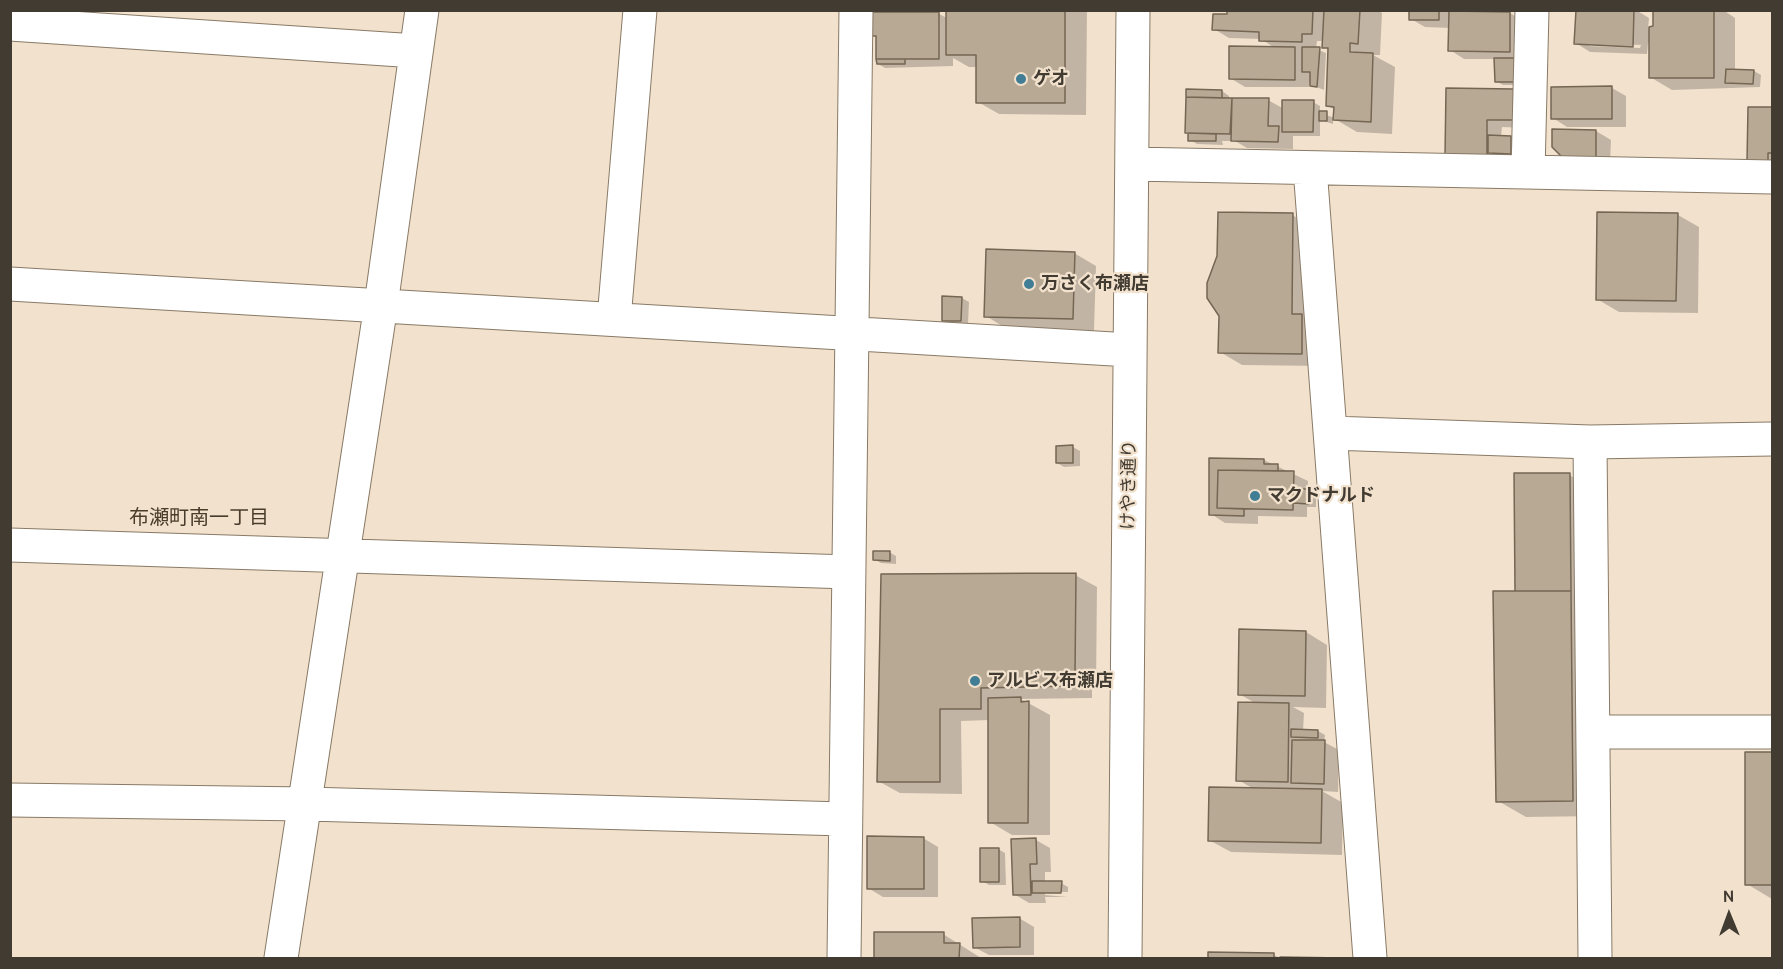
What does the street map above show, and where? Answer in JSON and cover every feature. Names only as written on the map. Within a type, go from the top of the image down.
[{"type":"street","points":[[281,958],[307,804],[422,10]]},
{"type":"street","points":[[614,319],[640,10]]},
{"type":"street","points":[[844,958],[856,10]]},
{"type":"street","name":"けやき通り","points":[[1125,958],[1133,10]]},
{"type":"street","points":[[1527,172],[1532,10]]},
{"type":"street","points":[[10,24],[416,51]]},
{"type":"street","points":[[1132,164],[1773,177]]},
{"type":"street","points":[[1310,168],[1370,958]]},
{"type":"street","points":[[10,284],[1130,350]]},
{"type":"street","points":[[1331,433],[1590,442],[1773,440]]},
{"type":"street","points":[[1590,442],[1595,958]]},
{"type":"street","points":[[10,545],[849,572]]},
{"type":"street","points":[[1594,732],[1773,732]]},
{"type":"street","points":[[10,800],[307,804],[844,819]]},
{"type":"building","name":"ゲオ","points":[[946,10],[1065,10],[1065,103],[976,103],[976,55],[946,55]]},
{"type":"building","points":[[1227,10],[1313,10],[1312,34],[1302,34],[1302,42],[1259,41],[1259,32],[1212,30],[1213,14],[1227,14]]},
{"type":"building","points":[[1324,10],[1360,10],[1358,44],[1350,43],[1350,52],[1373,53],[1371,122],[1333,120],[1334,107],[1326,106],[1328,48],[1322,48]]},
{"type":"building","points":[[1409,10],[1439,10],[1439,20],[1409,20]]},
{"type":"building","points":[[1576,10],[1634,10],[1633,47],[1574,44]]},
{"type":"building","points":[[1653,10],[1714,10],[1714,78],[1649,78],[1649,27],[1653,26]]},
{"type":"building","points":[[1449,11],[1510,12],[1510,52],[1448,51]]},
{"type":"building","points":[[872,12],[939,12],[939,59],[876,59],[876,36],[872,36]]},
{"type":"building","points":[[1229,46],[1295,47],[1295,80],[1229,79]]},
{"type":"building","points":[[1302,47],[1320,47],[1317,87],[1310,86],[1310,72],[1302,72]]},
{"type":"building","points":[[1494,58],[1516,58],[1517,82],[1495,82]]},
{"type":"building","points":[[876,59],[905,59],[905,64],[877,64]]},
{"type":"building","points":[[1726,69],[1754,70],[1753,84],[1725,83]]},
{"type":"building","points":[[1612,86],[1612,119],[1551,119],[1551,87]]},
{"type":"building","points":[[1446,88],[1514,89],[1514,120],[1487,120],[1487,156],[1445,156]]},
{"type":"building","points":[[1186,89],[1222,90],[1222,98],[1186,97]]},
{"type":"building","points":[[1186,97],[1232,98],[1230,134],[1185,133]]},
{"type":"building","points":[[1232,98],[1269,98],[1268,126],[1279,126],[1278,142],[1231,141]]},
{"type":"building","points":[[1282,100],[1314,100],[1313,132],[1282,132]]},
{"type":"building","points":[[1748,107],[1772,107],[1772,153],[1768,153],[1768,161],[1747,161]]},
{"type":"building","points":[[1319,111],[1327,111],[1327,121],[1319,121]]},
{"type":"building","points":[[1552,129],[1596,130],[1596,157],[1562,157],[1552,147]]},
{"type":"building","points":[[1188,133],[1216,134],[1216,141],[1188,141]]},
{"type":"building","points":[[1488,135],[1511,136],[1511,154],[1488,153]]},
{"type":"building","points":[[1218,212],[1293,213],[1292,314],[1302,314],[1302,354],[1218,353],[1219,316],[1207,298],[1207,283],[1217,256]]},
{"type":"building","points":[[1597,212],[1678,213],[1676,301],[1596,300]]},
{"type":"building","name":"万さく布瀬店","points":[[986,249],[1075,252],[1073,319],[984,317]]},
{"type":"building","points":[[942,296],[962,297],[961,321],[942,321]]},
{"type":"building","points":[[1073,445],[1073,463],[1056,463],[1056,446]]},
{"type":"building","points":[[1209,458],[1264,459],[1264,464],[1278,464],[1278,471],[1218,470],[1217,508],[1244,509],[1244,516],[1209,515]]},
{"type":"building","name":"マクドナルド","points":[[1218,470],[1294,471],[1293,510],[1217,508]]},
{"type":"building","points":[[1514,473],[1570,473],[1571,591],[1515,591]]},
{"type":"building","points":[[1293,489],[1310,489],[1309,504],[1293,503]]},
{"type":"building","points":[[873,551],[890,551],[890,561],[873,560]]},
{"type":"building","name":"アルビス布瀬店","points":[[1076,573],[1075,674],[1070,675],[1070,686],[981,688],[981,709],[940,709],[940,782],[877,782],[881,574]]},
{"type":"building","points":[[1493,591],[1571,591],[1573,801],[1496,802]]},
{"type":"building","points":[[1239,629],[1306,631],[1305,696],[1238,695]]},
{"type":"building","points":[[1021,697],[1021,702],[1029,701],[1028,823],[988,823],[988,698]]},
{"type":"building","points":[[1238,702],[1289,703],[1288,782],[1236,781]]},
{"type":"building","points":[[1291,729],[1318,730],[1318,738],[1291,737]]},
{"type":"building","points":[[1292,740],[1325,740],[1324,784],[1291,783]]},
{"type":"building","points":[[1745,752],[1772,752],[1772,885],[1745,885]]},
{"type":"building","points":[[1209,787],[1322,789],[1321,843],[1208,841]]},
{"type":"building","points":[[867,836],[924,837],[924,889],[867,889]]},
{"type":"building","points":[[1036,838],[1037,864],[1030,864],[1031,895],[1013,895],[1011,839]]},
{"type":"building","points":[[980,848],[999,848],[999,882],[980,882]]},
{"type":"building","points":[[1032,881],[1062,881],[1061,893],[1032,893]]},
{"type":"building","points":[[1020,917],[1020,947],[973,948],[972,918]]},
{"type":"building","points":[[874,932],[944,932],[944,943],[960,943],[959,958],[874,958]]},
{"type":"building","points":[[1208,952],[1274,953],[1274,958],[1208,958]]},
{"type":"building","points":[[1280,957],[1343,958],[1280,958]]},
{"type":"place","name":"ゲオ","points":[[1021,79]]},
{"type":"place","name":"万さく布瀬店","points":[[1029,284]]},
{"type":"place","name":"マクドナルド","points":[[1255,496]]},
{"type":"place","name":"アルビス布瀬店","points":[[975,681]]},
{"type":"district","name":"布瀬町南一丁目","points":[[199,518]]}]
